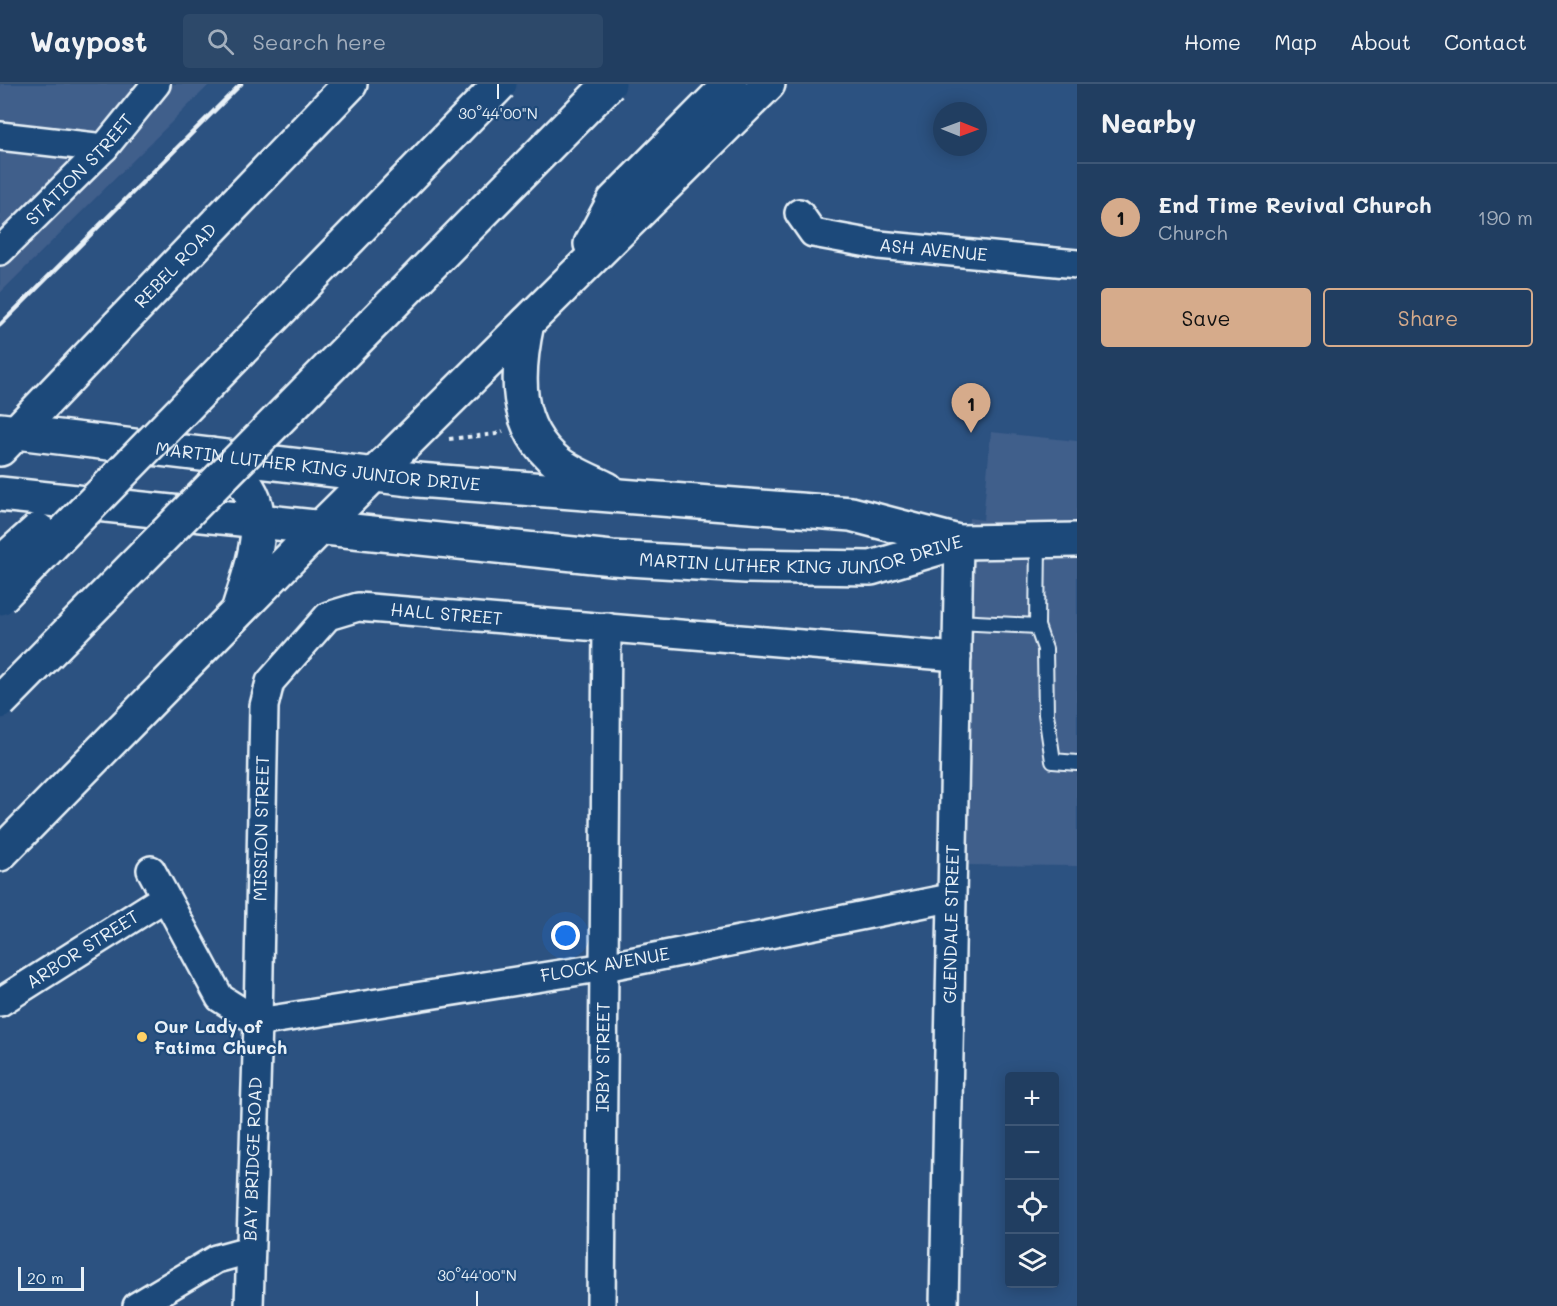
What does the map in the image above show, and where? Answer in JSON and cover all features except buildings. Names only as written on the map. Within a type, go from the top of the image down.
[{"type":"main road","name":"REBEL ROAD","points":[[6,437],[350,84]]},
{"type":"main road","points":[[0,598],[500,84]]},
{"type":"main road","points":[[0,702],[609,84]]},
{"type":"main road","points":[[574,275],[614,201],[730,84]]},
{"type":"main road","points":[[0,854],[320,528],[768,84]]},
{"type":"main road","points":[[0,564],[276,313]]},
{"type":"main road","points":[[526,323],[519,361],[519,390],[525,421],[542,448],[560,464],[619,496]]},
{"type":"main road","name":"MARTIN LUTHER KING JUNIOR DRIVE","points":[[6,437],[210,455],[375,475],[851,514],[960,542]]},
{"type":"main road","points":[[210,455],[237,475],[252,495],[258,520],[257,545],[237,612]]},
{"type":"main road","name":"MARTIN LUTHER KING JUNIOR DRIVE","points":[[0,494],[612,558],[746,566],[871,568],[960,542]]},
{"type":"main road","points":[[960,542],[1077,540]]},
{"type":"street","name":"STATION STREET","points":[[0,251],[104,148],[156,84]]},
{"type":"street","points":[[0,136],[104,148]]},
{"type":"street","name":"ASH AVENUE","points":[[799,213],[813,233],[879,245],[1077,264]]},
{"type":"street","name":"GLENDALE STREET","points":[[944,1306],[950,898],[960,542]]},
{"type":"street","name":"HALL STREET","points":[[302,646],[328,616],[358,607],[957,657]]},
{"type":"street","name":"IRBY STREET","points":[[601,1306],[608,627]]},
{"type":"street","name":"MISSION STREET","points":[[258,1022],[264,706],[270,682],[302,646]]},
{"type":"street","points":[[151,870],[164,898],[220,998],[258,1022]]},
{"type":"street","name":"ARBOR STREET","points":[[0,1002],[164,898]]},
{"type":"street","name":"FLOCK AVENUE","points":[[258,1022],[605,967],[950,898]]},
{"type":"street","name":"BAY BRIDGE ROAD","points":[[249,1306],[258,1022]]},
{"type":"street","points":[[137,1306],[216,1259],[249,1250]]},
{"type":"lane","points":[[1038,541],[1037,626],[1045,649],[1046,714],[1053,761],[1077,763]]},
{"type":"lane","points":[[957,622],[1037,626]]},
{"type":"path","points":[[442,440],[496,434],[512,427]]},
{"type":"shaded area","points":[[0,84],[210,84],[0,293]]},
{"type":"shaded area","points":[[991,432],[1077,441],[1077,866],[956,865],[969,518],[983,520]]},
{"type":"railway","points":[[0,325],[241,84]]},
{"type":"place","name":"End Time Revival Church","points":[[971,433]]},
{"type":"place","name":"Our Lady of Fatima Church","points":[[142,1037]]}]
